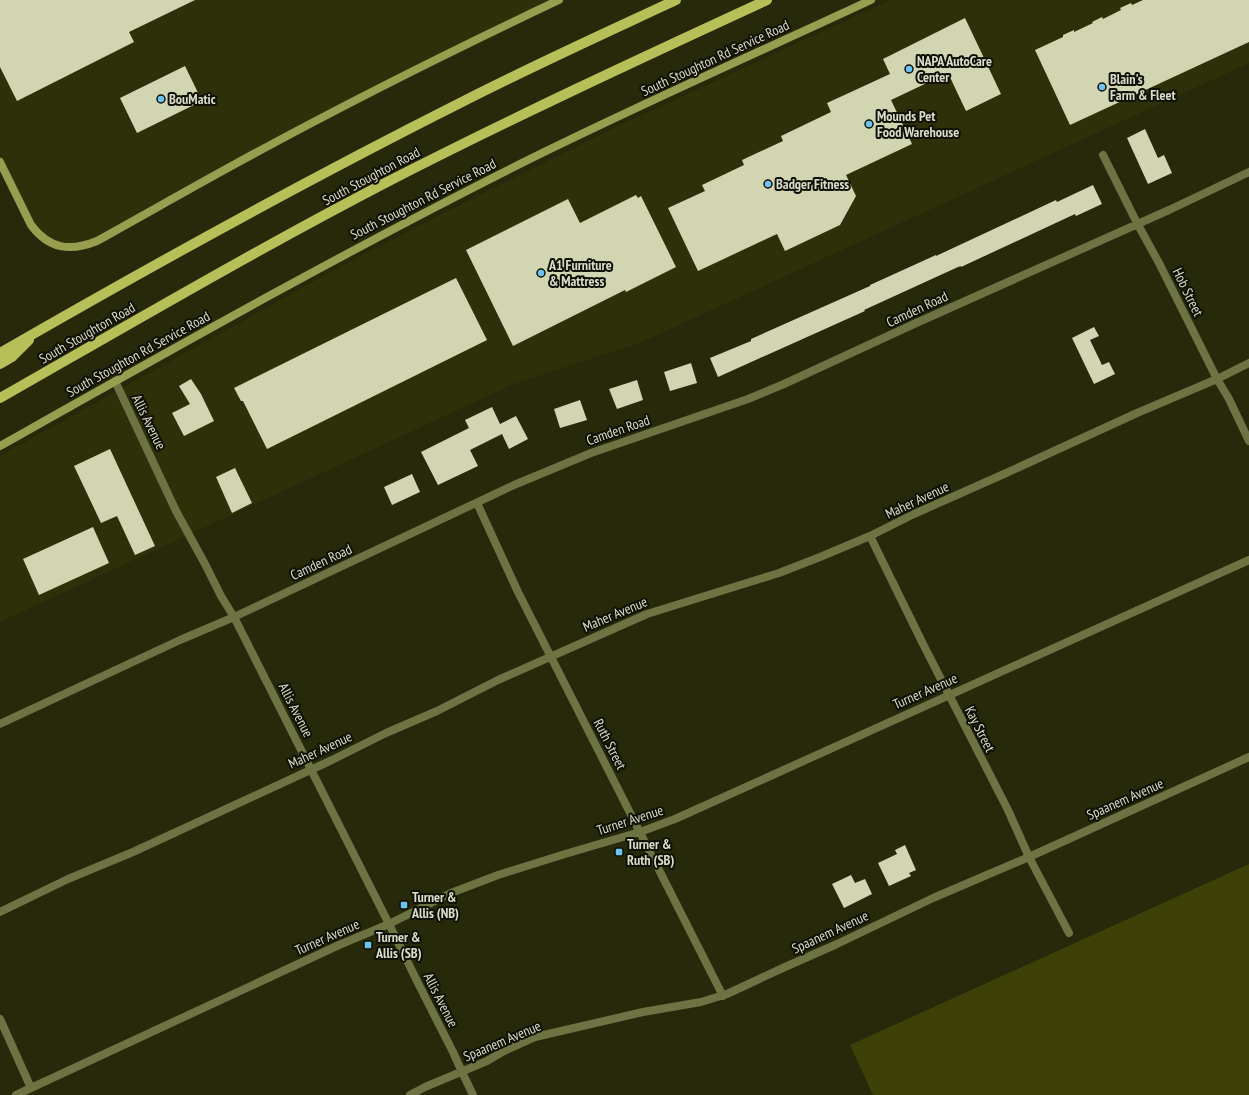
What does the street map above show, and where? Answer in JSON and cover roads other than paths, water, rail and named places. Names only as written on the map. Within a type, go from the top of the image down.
[{"type":"main road","name":"South Stoughton Road","points":[[0,353],[239,219],[353,158],[487,90],[676,0]]},
{"type":"main road","name":"South Stoughton Road","points":[[0,398],[282,238],[387,182],[548,101],[767,0]]},
{"type":"main road","points":[[0,364],[12,357],[38,331]]},
{"type":"street","points":[[0,162],[31,225],[43,238],[58,245],[68,247],[84,246],[97,241],[238,162],[345,106],[478,38],[559,0]]},
{"type":"street","name":"South Stoughton Rd Service Road","points":[[0,446],[310,273],[513,167],[605,122],[871,0]]},
{"type":"street","name":"Hob Street","points":[[1103,155],[1217,379],[1229,399],[1249,441]]},
{"type":"street","name":"Camden Road","points":[[0,724],[180,640],[234,617],[514,485],[591,453],[748,400],[1249,172]]},
{"type":"street","name":"Maher Avenue","points":[[0,912],[68,879],[133,852],[550,656],[647,614],[779,573],[870,536],[914,514],[1137,413],[1217,379],[1249,362]]},
{"type":"street","name":"Allis Avenue","points":[[115,382],[176,511],[221,596],[234,617],[389,924],[473,1095]]},
{"type":"street","name":"Ruth Street","points":[[477,503],[518,592],[723,996]]},
{"type":"street","name":"Kay Street","points":[[870,536],[1008,810],[1029,857],[1069,933]]},
{"type":"street","name":"Turner Avenue","points":[[16,1095],[339,945],[389,924],[451,893],[498,875],[640,832],[675,819],[1249,560]]},
{"type":"street","name":"Spaanem Avenue","points":[[410,1095],[535,1038],[643,1012],[701,1002],[723,996],[933,898],[1029,857],[1249,756]]},
{"type":"street","points":[[0,1019],[31,1088]]},
{"type":"place","name":"NAPA AutoCare Center","points":[[909,69]]},
{"type":"place","name":"Blain's Farm & Fleet","points":[[1102,87]]},
{"type":"place","name":"BouMatic","points":[[161,99]]},
{"type":"place","name":"Mounds Pet Food Warehouse","points":[[869,124]]},
{"type":"place","name":"Badger Fitness","points":[[768,184]]},
{"type":"place","name":"A1 Furniture & Mattress","points":[[541,273]]},
{"type":"place","name":"Turner & Ruth (SB)","points":[[619,852]]},
{"type":"place","name":"Turner & Allis (NB)","points":[[404,905]]},
{"type":"place","name":"Turner & Allis (SB)","points":[[368,945]]}]
